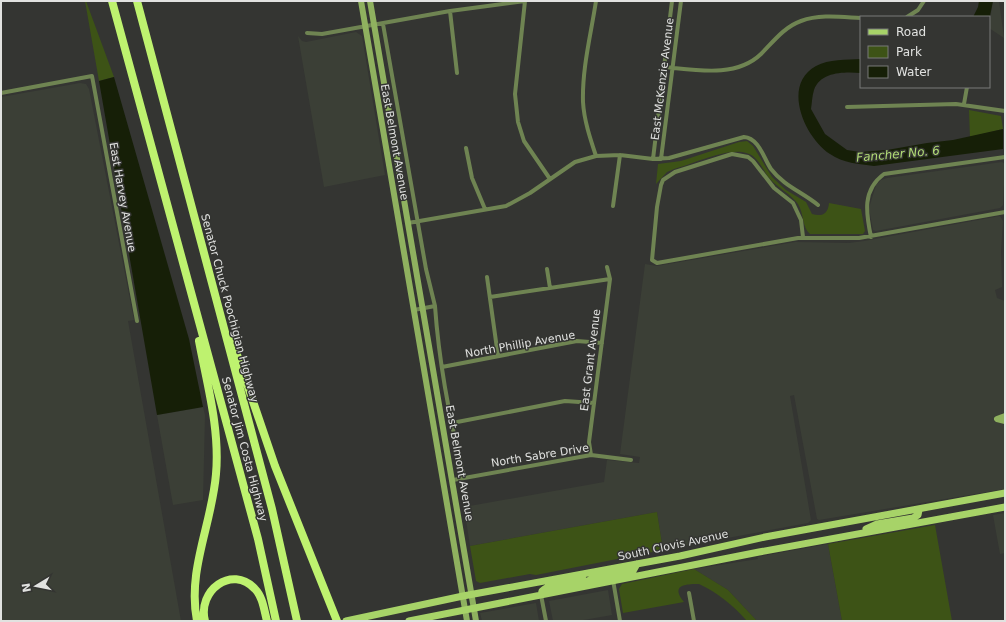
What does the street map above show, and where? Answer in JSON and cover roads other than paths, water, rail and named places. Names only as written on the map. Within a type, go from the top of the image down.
[{"type":"highway","points":[[112,1],[189,283],[214,423],[217,456],[213,500],[194,580],[197,621]]},
{"type":"highway","name":"Senator Chuck Poochigian Highway","points":[[137,1],[279,537],[297,621]]},
{"type":"highway","points":[[210,276],[275,466],[337,621]]},
{"type":"highway","name":"Senator Jim Costa Highway","points":[[189,283],[258,539],[276,621]]},
{"type":"highway","points":[[205,621],[203,608],[209,593],[221,583],[231,580],[247,583],[256,589],[267,621]]},
{"type":"main road","name":"South Clovis Avenue","points":[[346,621],[472,594],[598,572],[765,537],[919,510],[1005,493]]},
{"type":"main road","name":"South Clovis Avenue","points":[[409,621],[613,580],[1005,507]]},
{"type":"main road","points":[[854,534],[877,524],[913,518],[918,514],[919,510]]},
{"type":"main road","points":[[573,588],[594,578],[633,571],[637,564]]},
{"type":"main road","points":[[541,595],[542,591],[547,587],[577,582],[598,572]]},
{"type":"street","name":"East Belmont Avenue","points":[[361,1],[467,621]]},
{"type":"street","name":"East Belmont Avenue","points":[[370,1],[476,621]]},
{"type":"street","points":[[307,33],[322,34],[505,2],[525,1],[515,94],[518,122],[524,141],[550,179]]},
{"type":"street","points":[[596,1],[584,73],[583,102],[588,132],[596,156]]},
{"type":"street","name":"East McKenzie Avenue","points":[[653,159],[672,1]]},
{"type":"street","name":"East McKenzie Avenue","points":[[661,159],[681,1]]},
{"type":"street","points":[[909,16],[918,10],[924,2]]},
{"type":"street","points":[[450,11],[458,73]]},
{"type":"street","points":[[665,67],[705,71],[740,66],[759,55],[779,35],[799,22],[820,17],[860,18]]},
{"type":"street","name":"East Belmont Avenue","points":[[383,24],[418,221],[435,306],[442,367],[452,423],[464,477]]},
{"type":"street","name":"East Harvey Avenue","points":[[1,93],[92,76],[137,321]]},
{"type":"street","points":[[964,104],[968,88]]},
{"type":"street","points":[[847,107],[964,104],[1005,111]]},
{"type":"street","points":[[408,223],[513,203],[575,162],[596,156],[620,154],[661,159],[686,154],[738,138],[748,137],[756,144],[772,169],[786,184],[818,205]]},
{"type":"street","points":[[466,148],[472,178],[485,209]]},
{"type":"street","points":[[613,206],[620,154]]},
{"type":"street","points":[[803,237],[801,220],[793,203],[774,188],[753,160],[748,157],[732,154],[675,172],[664,180],[661,185],[657,207],[652,260],[656,263],[803,237],[850,239],[871,237],[1005,212]]},
{"type":"street","points":[[871,237],[866,202],[876,180],[884,174],[1005,157]]},
{"type":"street","name":"East Grant Avenue","points":[[591,455],[589,442],[610,279],[607,267]]},
{"type":"street","points":[[547,268],[550,288]]},
{"type":"street","points":[[487,277],[498,356]]},
{"type":"street","points":[[490,297],[610,279]]},
{"type":"street","points":[[414,310],[435,306]]},
{"type":"street","name":"North Phillip Avenue","points":[[442,367],[577,341],[602,343]]},
{"type":"street","points":[[452,423],[565,401],[594,403]]},
{"type":"street","points":[[1005,416],[997,418],[1005,421]]},
{"type":"street","name":"North Sabre Drive","points":[[453,480],[591,455],[631,460]]},
{"type":"street","points":[[613,580],[620,621]]},
{"type":"street","points":[[689,593],[694,621]]},
{"type":"street","points":[[541,595],[546,621]]},
{"type":"water","points":[[979,1],[993,1],[990,16],[974,16]]},
{"type":"water","name":"Fancher No. 6","points":[[860,59],[860,73],[834,74],[822,79],[814,90],[811,109],[825,134],[847,150],[860,152],[887,150],[953,140],[1003,129],[1003,149],[874,166],[857,164],[835,157],[821,146],[812,136],[800,111],[798,98],[800,86],[806,75],[816,66],[826,62]]},
{"type":"water","points":[[114,77],[189,339],[203,407],[157,415],[99,81]]}]
